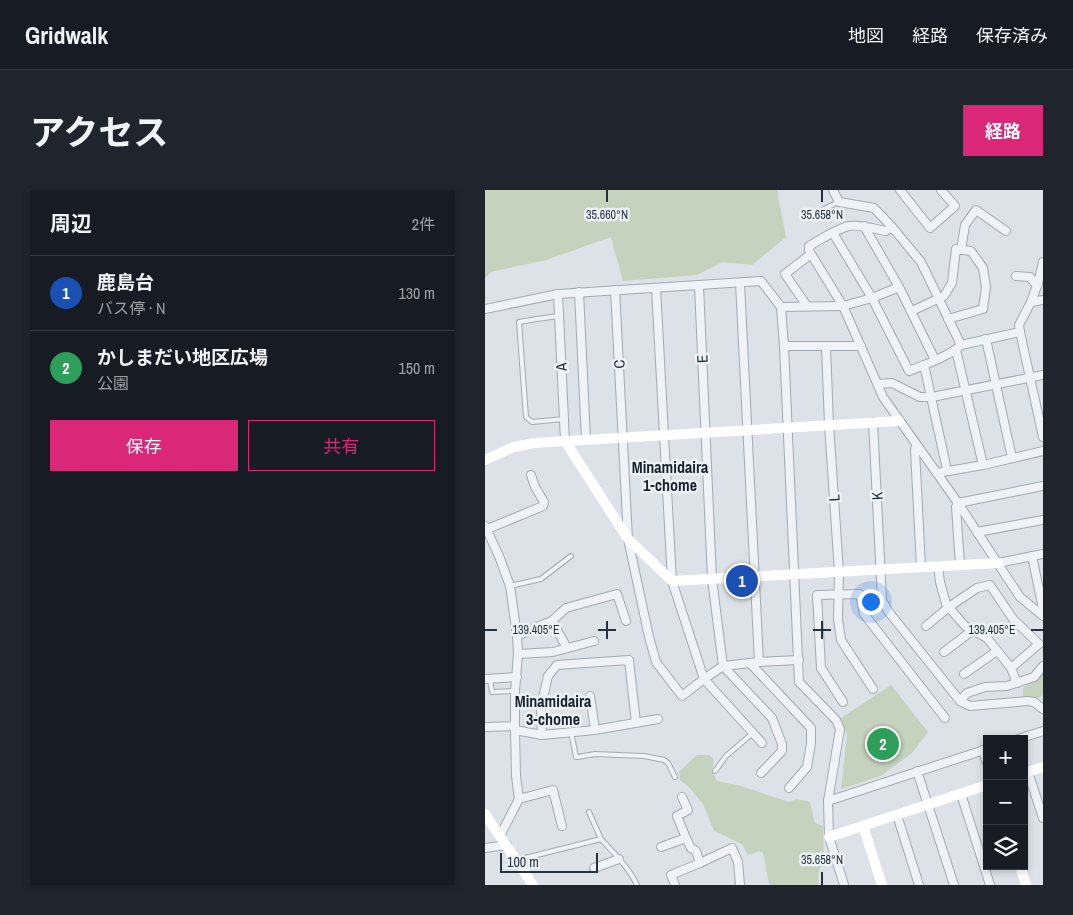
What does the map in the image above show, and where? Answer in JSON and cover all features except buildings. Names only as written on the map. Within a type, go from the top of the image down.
[{"type":"street","points":[[833,190],[839,202],[874,208],[921,262],[948,318],[959,347],[966,391],[983,464]]},
{"type":"street","points":[[900,190],[930,228],[955,206],[941,190]]},
{"type":"street","points":[[961,250],[965,225],[976,210],[1006,231]]},
{"type":"street","points":[[892,227],[886,231],[864,226],[850,226],[809,246],[809,250],[843,306],[883,397],[958,503],[1020,597],[1043,616]]},
{"type":"street","points":[[864,226],[912,311],[935,360]]},
{"type":"street","points":[[833,233],[872,298],[909,371],[925,365],[959,347],[1020,332]]},
{"type":"street","points":[[912,311],[945,296],[952,283],[956,250],[971,251],[983,268],[986,287],[983,309],[948,318]]},
{"type":"street","points":[[807,306],[785,274],[811,254]]},
{"type":"street","points":[[1043,262],[1031,302],[1019,325],[1043,437]]},
{"type":"street","points":[[1016,276],[1030,278],[1037,286]]},
{"type":"street","points":[[485,309],[558,294],[761,281],[781,306],[799,682],[836,720],[840,729],[829,801],[829,837],[844,885]]},
{"type":"street","points":[[740,283],[759,662]]},
{"type":"street","name":"E","points":[[699,286],[712,579],[723,666]]},
{"type":"street","points":[[781,306],[843,306],[872,298],[899,287]]},
{"type":"street","points":[[656,288],[672,581],[704,679],[762,743]]},
{"type":"street","name":"C","points":[[615,290],[628,539],[649,637],[656,662],[682,696],[704,679]]},
{"type":"street","points":[[579,292],[587,440]]},
{"type":"street","name":"A","points":[[558,294],[565,441]]},
{"type":"street","points":[[1031,302],[1043,300]]},
{"type":"street","points":[[986,339],[1013,458]]},
{"type":"street","points":[[784,346],[861,346]]},
{"type":"street","name":"L","points":[[826,346],[829,425],[839,572],[838,619],[841,640],[873,689]]},
{"type":"street","points":[[925,365],[947,470]]},
{"type":"street","points":[[878,384],[892,383],[920,397],[932,397],[1043,375]]},
{"type":"street","points":[[485,460],[521,446],[535,443],[899,421]]},
{"type":"street","name":"K","points":[[873,422],[882,600],[888,611],[960,701]]},
{"type":"street","points":[[565,441],[628,539],[672,581],[997,563],[1043,554]]},
{"type":"street","points":[[916,445],[921,567]]},
{"type":"street","points":[[937,473],[1043,451]]},
{"type":"street","points":[[500,836],[519,799],[516,776],[515,728],[518,654],[511,586],[486,528],[543,506],[544,502],[531,475]]},
{"type":"street","points":[[958,503],[1043,486]]},
{"type":"street","points":[[958,503],[956,507],[960,565]]},
{"type":"street","points":[[977,532],[1043,520]]},
{"type":"street","points":[[1032,556],[1043,609]]},
{"type":"street","points":[[938,566],[946,604],[965,626],[987,638],[1011,668],[1017,683]]},
{"type":"street","points":[[926,626],[977,588],[990,585],[1013,619],[1039,644],[1011,668]]},
{"type":"street","points":[[517,636],[552,621],[567,608],[617,594],[625,621]]},
{"type":"street","points":[[843,702],[821,668],[817,596],[860,594],[864,614],[945,718]]},
{"type":"street","points":[[552,621],[567,648]]},
{"type":"street","points":[[944,652],[973,630]]},
{"type":"street","points":[[518,654],[556,651],[594,641]]},
{"type":"street","points":[[542,735],[541,707],[548,676],[557,665],[556,651]]},
{"type":"street","points":[[965,674],[997,651]]},
{"type":"street","points":[[557,665],[629,660],[636,723]]},
{"type":"street","points":[[704,679],[723,666],[799,660]]},
{"type":"street","points":[[750,663],[811,728],[811,743],[807,767],[789,788]]},
{"type":"street","points":[[723,666],[772,718],[782,744],[782,751],[761,773]]},
{"type":"street","points":[[1043,666],[1034,677],[1007,686],[985,687],[967,693],[960,701],[970,706],[1028,701],[1034,702],[1043,709]]},
{"type":"street","points":[[487,679],[517,677]]},
{"type":"street","points":[[590,696],[595,730]]},
{"type":"street","points":[[485,727],[515,728],[542,735],[595,730],[658,719]]},
{"type":"street","points":[[1028,736],[1043,731]]},
{"type":"street","points":[[829,801],[983,750]]},
{"type":"street","points":[[1028,772],[1043,767]]},
{"type":"street","points":[[917,771],[954,885]]},
{"type":"street","points":[[1028,778],[1043,818]]},
{"type":"street","points":[[829,837],[983,786]]},
{"type":"street","points":[[519,799],[553,790],[561,826]]},
{"type":"street","points":[[961,794],[990,885]]},
{"type":"street","points":[[682,797],[688,810],[677,816],[691,848],[696,851],[700,863]]},
{"type":"street","points":[[485,814],[533,885]]},
{"type":"street","points":[[897,815],[919,885]]},
{"type":"street","points":[[863,826],[882,885]]},
{"type":"street","points":[[661,847],[686,838]]},
{"type":"street","points":[[485,848],[507,845]]},
{"type":"street","points":[[675,885],[671,875],[732,848],[739,862],[740,885]]},
{"type":"street","points":[[594,868],[619,859]]},
{"type":"street","points":[[1021,870],[1026,885]]},
{"type":"lane","points":[[809,217],[839,202]]},
{"type":"lane","points":[[559,316],[519,322],[526,417],[532,422],[564,419]]},
{"type":"lane","points":[[511,586],[541,579],[571,556]]},
{"type":"lane","points":[[487,679],[492,692],[515,691]]},
{"type":"lane","points":[[571,732],[576,757],[595,754],[644,756],[664,760],[668,763],[675,777]]},
{"type":"lane","points":[[715,771],[726,756],[753,733]]},
{"type":"lane","points":[[589,812],[601,839],[634,878],[637,885]]},
{"type":"lane","points":[[516,860],[601,839]]},
{"type":"green space","points":[[485,190],[777,190],[786,237],[752,265],[722,262],[697,275],[623,281],[611,237],[546,260],[491,272],[485,278]]},
{"type":"green space","points":[[1043,674],[1043,695],[1039,698],[1023,698],[1023,688]]},
{"type":"green space","points":[[891,685],[928,732],[912,753],[881,776],[841,789],[847,735],[841,718]]},
{"type":"green space","points":[[697,755],[709,755],[714,759],[712,771],[717,781],[741,786],[789,802],[797,799],[810,802],[815,823],[823,826],[824,861],[819,870],[818,885],[769,884],[763,853],[759,851],[748,855],[742,844],[714,831],[703,804],[689,787],[680,780],[679,772]]},
{"type":"place","name":"鹿島台","points":[[742,581]]},
{"type":"place","name":"かしまだい地区広場","points":[[883,744]]},
{"type":"district","name":"Minamidaira 1-chome","points":[[670,476]]},
{"type":"district","name":"Minamidaira 3-chome","points":[[553,710]]}]
